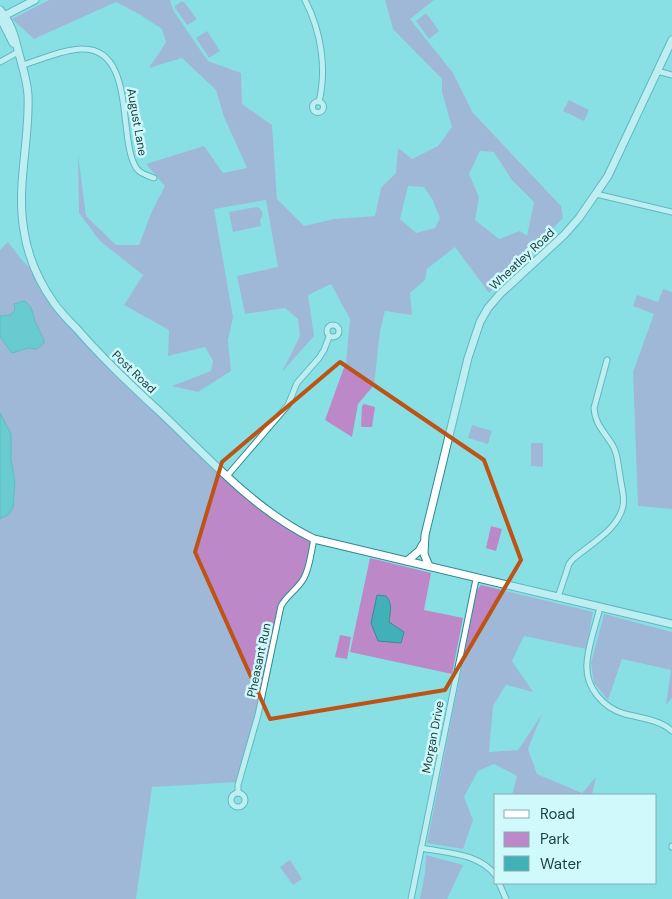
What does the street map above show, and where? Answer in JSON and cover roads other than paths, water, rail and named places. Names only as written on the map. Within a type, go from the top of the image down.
[{"type":"main road","points":[[1,15],[34,0]]},
{"type":"main road","name":"Post Road","points":[[1,15],[2,24],[23,65],[27,83],[28,104],[22,179],[22,214],[27,245],[38,276],[56,306],[96,352],[227,476],[273,516],[292,529],[314,539],[428,566]]},
{"type":"main road","name":"Wheatley Road","points":[[428,566],[424,554],[424,542],[468,358],[480,322],[500,294],[564,235],[596,194],[608,176],[672,40]]},
{"type":"main road","name":"Wheatley Road","points":[[407,561],[419,551],[424,542]]},
{"type":"main road","points":[[428,566],[476,579],[672,624]]},
{"type":"street","points":[[305,0],[315,25],[322,53],[323,69],[319,102]]},
{"type":"street","name":"August Lane","points":[[23,65],[82,49],[94,51],[104,56],[112,67],[123,91],[132,161],[140,172],[154,178]]},
{"type":"street","points":[[0,62],[18,52]]},
{"type":"street","points":[[657,71],[672,75]]},
{"type":"street","points":[[596,194],[672,212]]},
{"type":"street","points":[[227,476],[288,405],[297,383],[319,358],[329,337]]},
{"type":"street","points":[[558,597],[569,564],[609,529],[620,515],[623,506],[624,496],[616,454],[594,415],[594,408],[607,360]]},
{"type":"street","name":"Pheasant Run","points":[[238,793],[238,785],[258,715],[281,606],[284,599],[304,578],[309,566],[314,539]]},
{"type":"street","name":"Morgan Drive","points":[[411,899],[476,579]]},
{"type":"street","points":[[600,607],[587,663],[589,680],[595,692],[604,704],[616,711],[655,721],[672,731]]},
{"type":"street","points":[[421,848],[472,858],[483,864],[494,874]]},
{"type":"street","points":[[499,884],[506,899]]},
{"type":"water","points":[[24,301],[31,307],[44,343],[37,349],[28,348],[12,353],[0,337],[0,316],[11,315],[15,310],[14,304]]},
{"type":"water","points":[[0,413],[11,434],[11,459],[15,483],[13,508],[9,514],[0,519]]},
{"type":"water","points":[[377,595],[386,596],[390,602],[389,622],[404,632],[401,643],[378,641],[371,623]]}]
